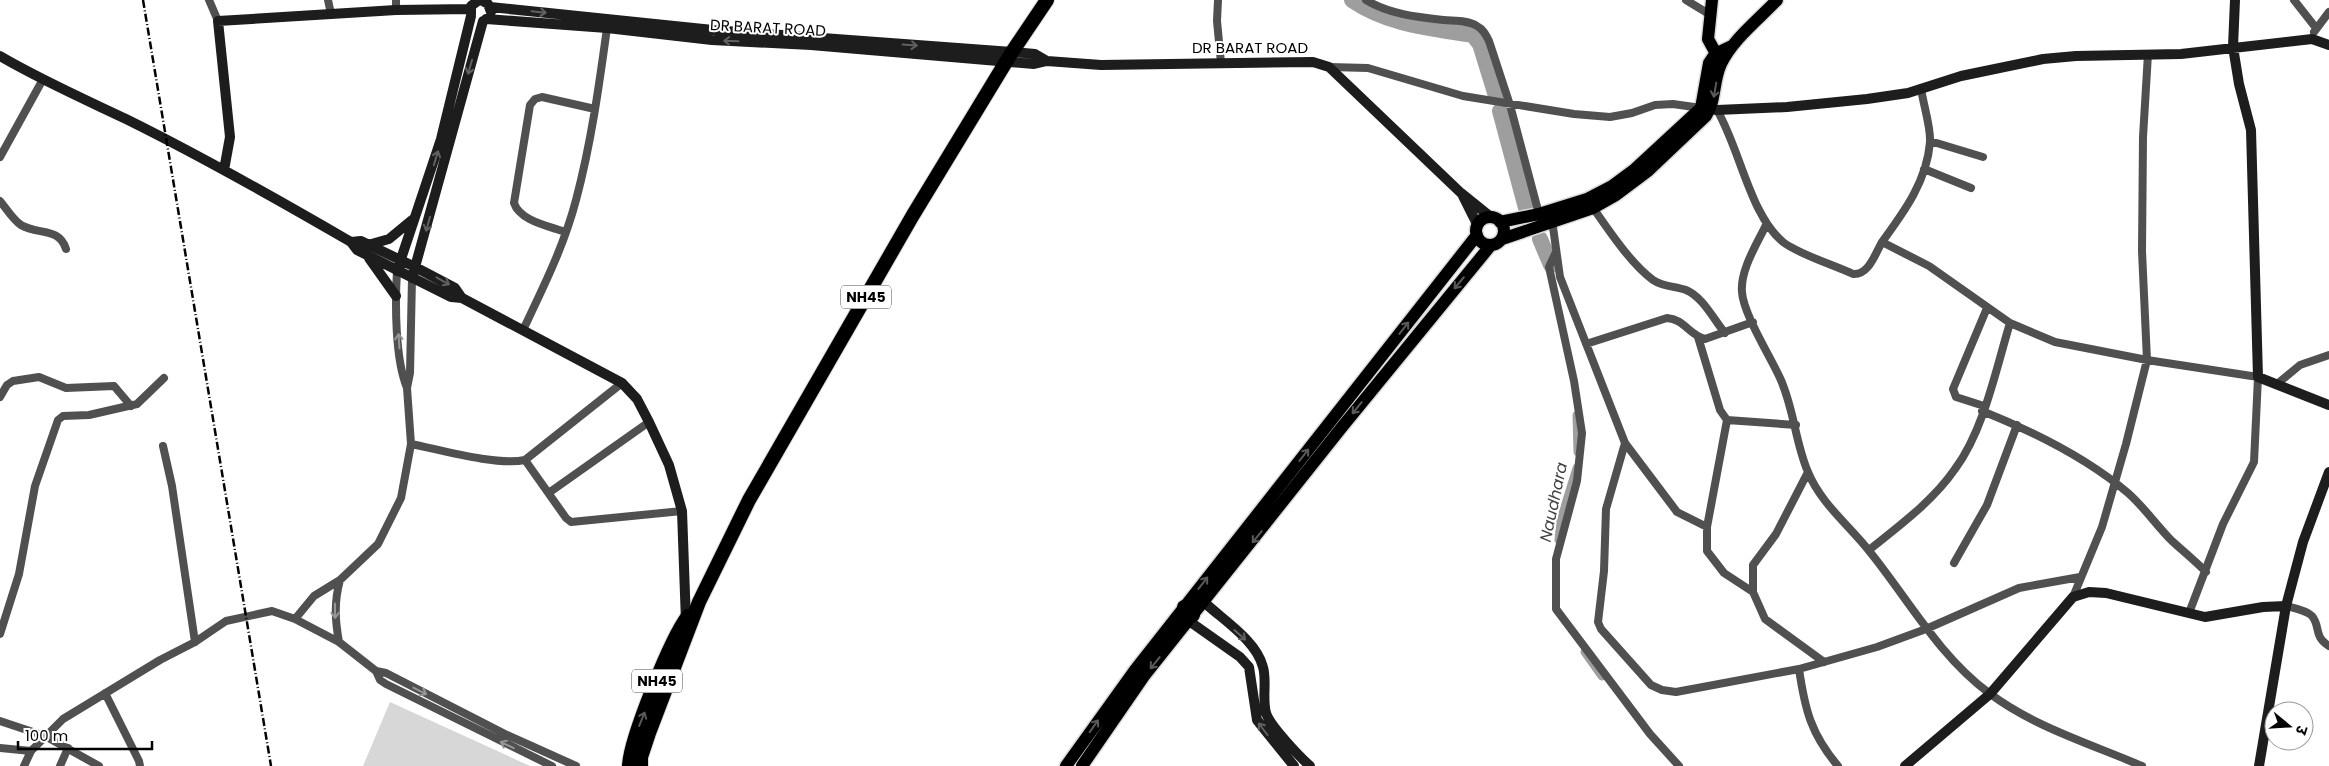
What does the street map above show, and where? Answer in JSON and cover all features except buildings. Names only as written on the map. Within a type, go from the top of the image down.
[{"type":"highway","name":"NH45","points":[[641,766],[641,757],[688,625],[749,500],[908,223],[1046,0]]},
{"type":"highway","name":"NH45","points":[[629,766],[629,756],[636,734],[673,643],[688,625]]},
{"type":"main road","points":[[1712,0],[1709,14],[1708,39],[1718,58]]},
{"type":"main road","points":[[1477,231],[1482,243],[1496,242],[1590,204],[1709,109],[1706,73],[1718,58],[1733,46],[1777,0]]},
{"type":"main road","points":[[1082,766],[1189,614],[1484,220],[1539,214],[1590,204]]},
{"type":"main road","points":[[1066,766],[1135,670],[1189,614],[1204,602],[1342,427],[1496,242],[1504,230],[1496,220]]},
{"type":"street","points":[[209,0],[218,21],[230,137],[224,170]]},
{"type":"street","points":[[328,0],[331,14]]},
{"type":"street","points":[[1218,0],[1221,63]]},
{"type":"street","points":[[1366,0],[1388,11],[1477,25],[1489,41],[1510,105],[1539,214]]},
{"type":"street","points":[[1686,0],[1709,14]]},
{"type":"street","points":[[2189,613],[2223,524],[2254,462],[2258,377],[2251,130],[2238,84],[2234,47],[2235,0]]},
{"type":"street","points":[[2294,0],[2316,28]]},
{"type":"street","points":[[295,619],[314,596],[340,580],[378,544],[401,498],[411,444],[407,388],[410,373],[412,278],[485,20],[490,14],[480,4],[441,139],[397,271],[396,296],[401,375],[407,388]]},
{"type":"street","name":"DR BARAT ROAD","points":[[218,21],[331,14],[396,5],[480,4],[713,30],[1009,57]]},
{"type":"street","name":"DR BARAT ROAD","points":[[480,4],[476,20],[607,28],[687,38],[1009,57],[1035,54],[1048,61],[1101,65],[1313,62],[1329,66]]},
{"type":"street","points":[[2312,39],[2316,28],[2329,12]]},
{"type":"street","points":[[523,330],[556,261],[576,201],[596,109],[607,28]]},
{"type":"street","points":[[1329,66],[1368,68],[1463,96],[1510,105],[1610,117],[1632,113],[1655,105],[1673,104],[1709,109],[1867,99],[1921,88],[1961,76],[2043,59],[2076,56],[2181,54],[2312,39],[2329,45]]},
{"type":"street","points":[[1905,766],[1990,694],[2073,597],[2102,527],[2147,360],[2142,251],[2143,137],[2148,54]]},
{"type":"street","points":[[0,56],[42,81],[126,119],[224,170],[351,242],[358,250],[368,250],[416,266],[455,288],[462,298]]},
{"type":"street","points":[[1329,66],[1461,193],[1496,220]]},
{"type":"street","points":[[0,156],[42,81]]},
{"type":"street","points":[[1709,109],[1727,128],[1766,225],[1784,243],[1853,274],[1860,274],[1866,270],[1916,191],[1924,169],[1930,141],[1921,88]]},
{"type":"street","points":[[565,232],[525,217],[517,211],[514,203],[530,105],[535,98],[542,97],[596,109]]},
{"type":"street","points":[[1930,141],[1983,158]]},
{"type":"street","points":[[1924,169],[1971,188]]},
{"type":"street","points":[[1461,193],[1477,231]]},
{"type":"street","points":[[0,201],[20,224],[57,235],[63,240],[66,249]]},
{"type":"street","points":[[1590,204],[1637,265],[1653,280],[1664,286],[1686,290],[1697,297],[1725,333]]},
{"type":"street","points":[[368,250],[388,239],[415,218]]},
{"type":"street","points":[[1552,220],[1560,277],[1625,442],[1677,512],[1707,527]]},
{"type":"street","points":[[1766,225],[1743,278],[1742,293],[1753,322],[1781,379],[1796,425],[1808,472],[1840,520],[1869,550],[1900,590],[1926,629],[1967,674],[1990,694],[2015,711],[2142,766]]},
{"type":"street","points":[[1882,242],[1929,266],[2010,323],[2055,342],[2147,360],[2258,377],[2329,405]]},
{"type":"street","points":[[368,250],[397,271],[451,297],[462,298],[622,383],[637,399],[669,465],[682,511],[688,625]]},
{"type":"street","points":[[368,250],[396,296]]},
{"type":"street","points":[[1556,252],[1549,267],[1574,381],[1582,433],[1577,482],[1556,559],[1556,609],[1650,734],[1679,766]]},
{"type":"street","points":[[1987,308],[1953,389],[1956,397],[2061,448],[2115,483],[2128,494],[2172,541],[2206,572]]},
{"type":"street","points":[[1586,344],[1667,318],[1676,318],[1698,337],[1705,339],[1753,322]]},
{"type":"street","points":[[1869,550],[1937,491],[1956,469],[1970,444],[1983,409],[2010,323]]},
{"type":"street","points":[[1698,337],[1720,410],[1727,420],[1707,527],[1707,551],[1724,573],[1753,592]]},
{"type":"street","points":[[2276,384],[2300,365],[2329,355]]},
{"type":"street","points":[[0,397],[7,385],[13,381],[39,377],[66,388],[114,386],[131,406]]},
{"type":"street","points":[[0,634],[20,574],[35,486],[58,420],[62,416],[89,415],[131,406],[150,394],[164,378]]},
{"type":"street","points":[[411,444],[497,460],[515,462],[525,460],[622,383]]},
{"type":"street","points":[[1727,420],[1796,425]]},
{"type":"street","points":[[550,492],[649,422]]},
{"type":"street","points":[[1954,563],[1987,505],[2017,425]]},
{"type":"street","points":[[1625,442],[1606,510],[1604,572],[1598,608],[1598,622],[1601,630],[1651,685],[1662,690],[1676,692],[1799,669],[1877,647],[1926,629],[2019,588],[2080,577]]},
{"type":"street","points":[[163,446],[172,486],[196,642]]},
{"type":"street","points":[[525,460],[550,492],[566,518],[571,522],[682,511]]},
{"type":"street","points":[[1808,472],[1776,534],[1753,565],[1753,592],[1765,619],[1824,662]]},
{"type":"street","points":[[2259,766],[2286,606],[2303,542],[2329,472]]},
{"type":"street","points":[[339,642],[335,621],[335,601],[340,580]]},
{"type":"street","points":[[2073,597],[2089,592],[2106,593],[2205,617],[2263,607],[2286,606],[2306,612],[2312,616],[2318,637],[2329,646]]},
{"type":"street","points":[[1204,602],[1246,640],[1257,654],[1263,667],[1267,714],[1300,757],[1310,766]]},
{"type":"street","points":[[24,766],[31,751],[45,736],[64,719],[105,693],[196,642],[226,621],[272,611],[295,619],[339,642],[376,671],[386,673],[507,735],[576,766]]},
{"type":"street","points":[[1189,614],[1240,657],[1249,667],[1257,720],[1294,766]]},
{"type":"street","points":[[1799,669],[1804,705],[1813,732],[1823,749],[1838,766]]},
{"type":"street","points":[[376,671],[380,680],[386,684],[552,766]]},
{"type":"street","points":[[105,693],[140,766]]},
{"type":"street","points":[[0,721],[45,736],[100,766]]},
{"type":"street","points":[[0,748],[31,751]]},
{"type":"street","points":[[60,766],[68,748]]},
{"type":"shaded area","points":[[390,702],[530,766],[363,766]]},
{"type":"waterway","points":[[1352,0],[1395,20],[1473,35],[1480,44],[1496,96]]},
{"type":"waterway","points":[[1500,111],[1526,208]]},
{"type":"waterway","points":[[1540,239],[1551,265]]},
{"type":"waterway","name":"Naudhara","points":[[1577,415],[1578,452]]},
{"type":"waterway","name":"Naudhara","points":[[1559,540],[1561,520],[1577,468]]},
{"type":"waterway","name":"Naudhara","points":[[1585,652],[1602,676]]},
{"type":"railway","points":[[143,0],[271,766]]}]
